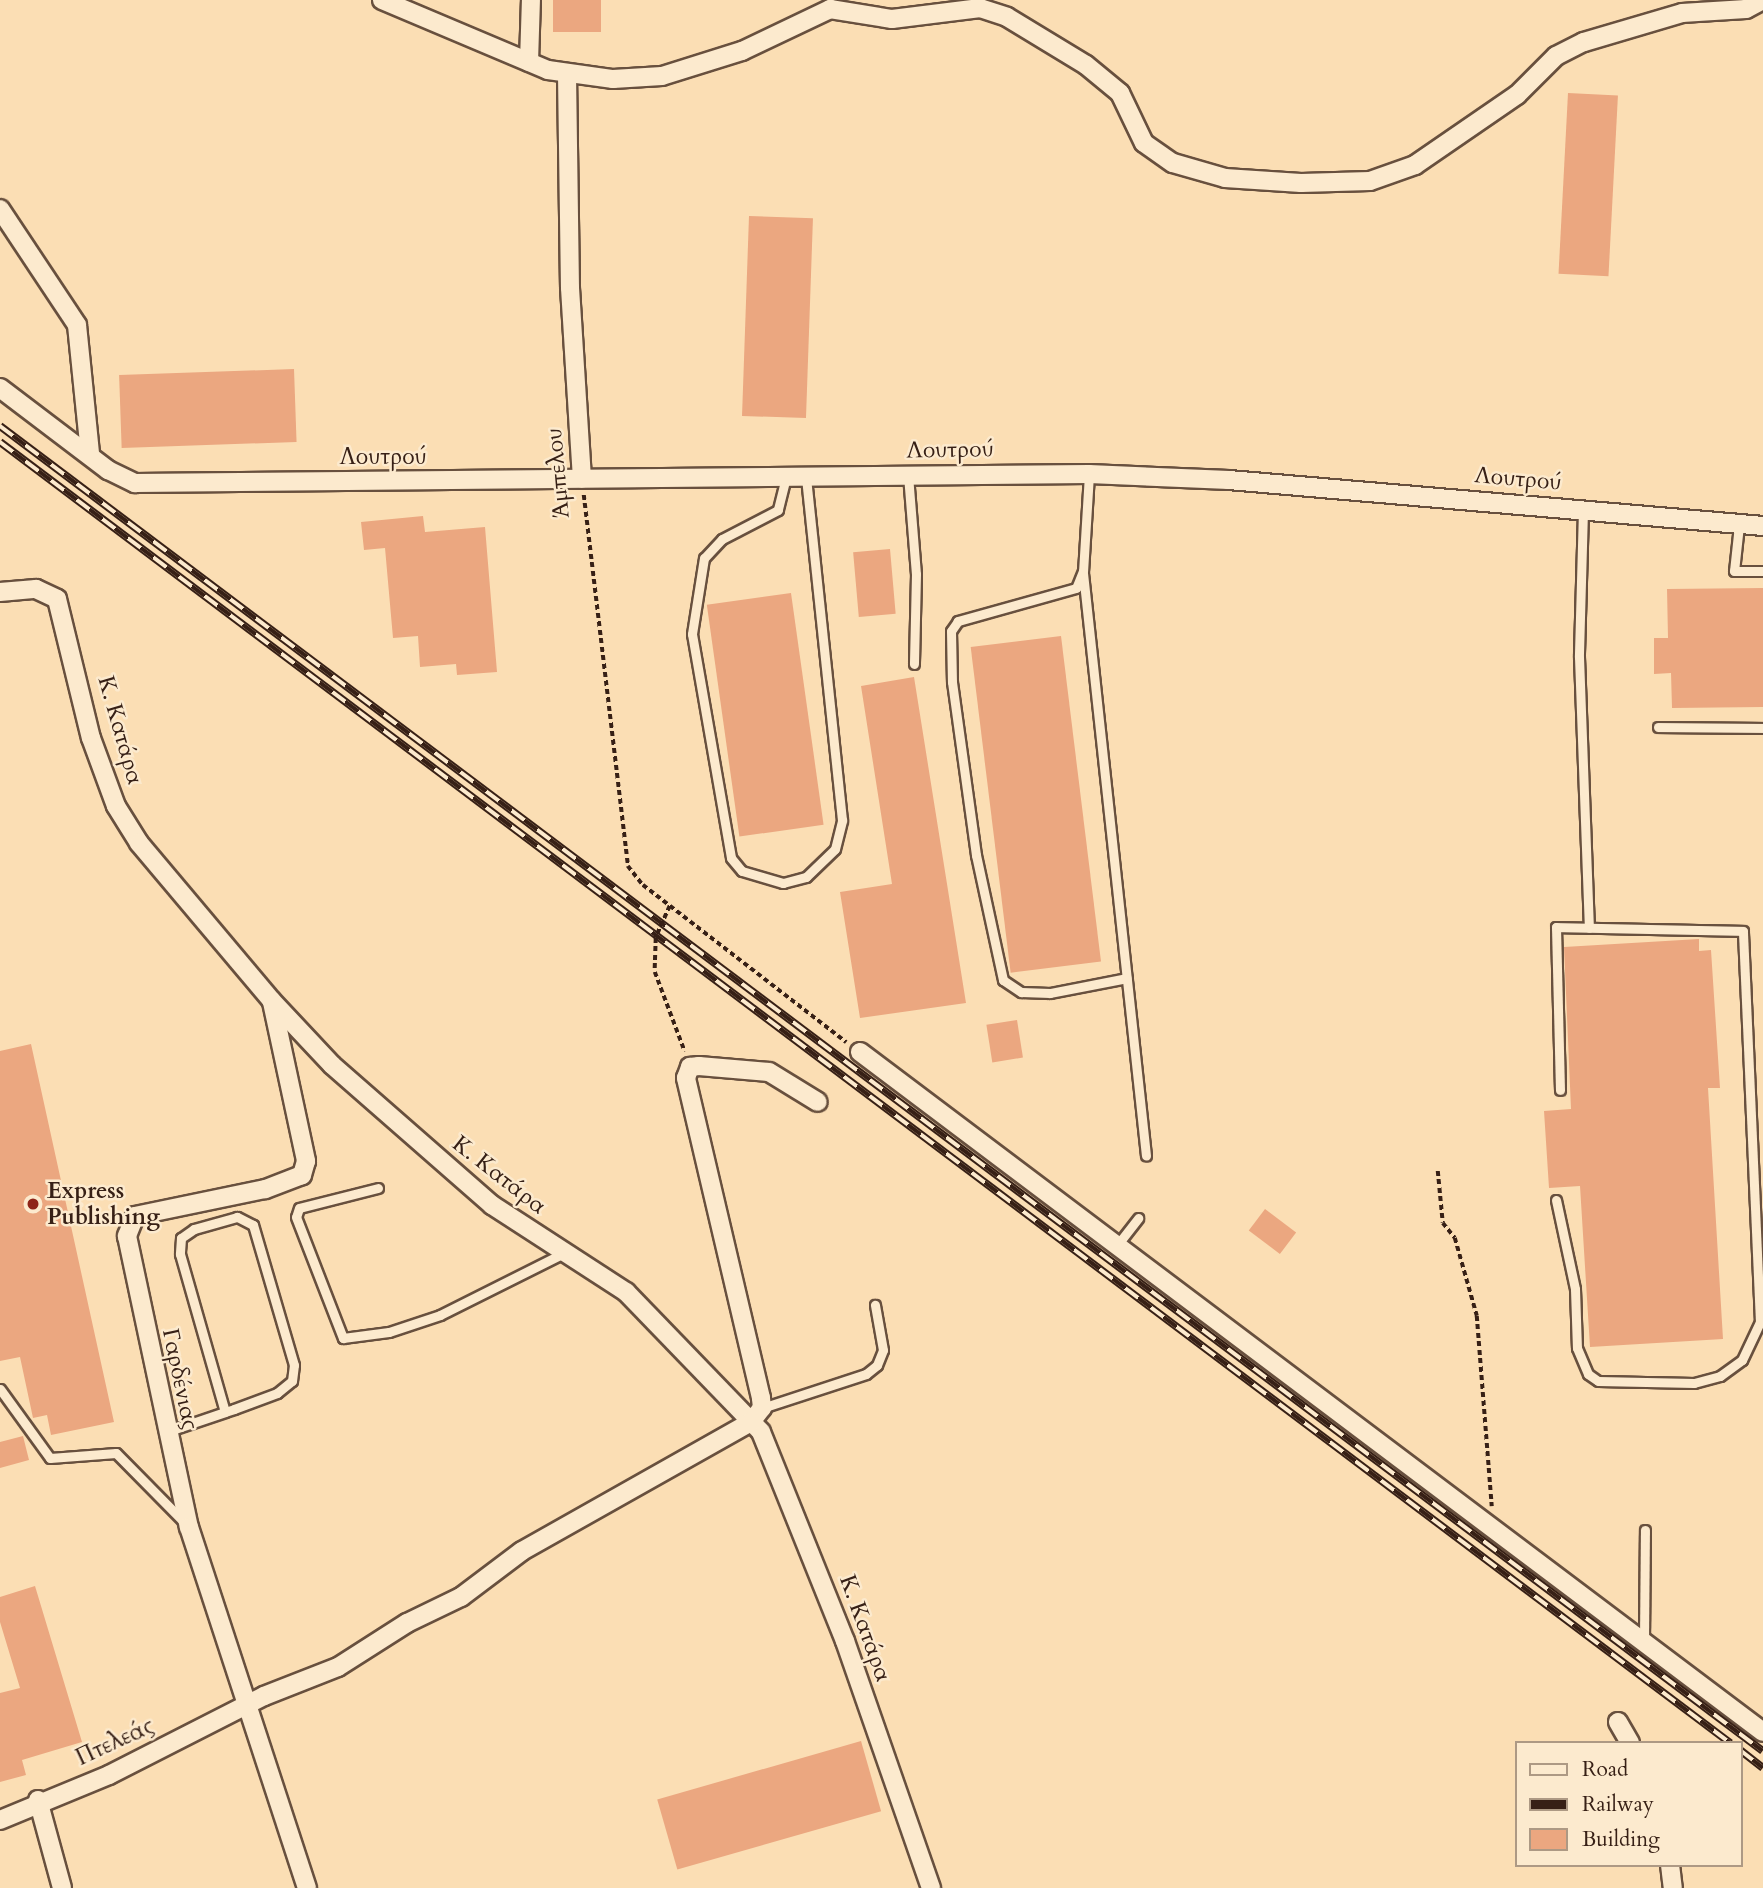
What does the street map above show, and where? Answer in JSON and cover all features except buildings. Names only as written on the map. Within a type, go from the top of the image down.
[{"type":"street","points":[[382,0],[529,62],[567,74],[662,75],[742,51],[831,9],[892,19],[980,8],[1007,16],[1095,72],[1120,93],[1144,143],[1173,163],[1225,178],[1370,181],[1415,165],[1517,95],[1556,56],[1584,41],[1682,13],[1746,9],[1763,0]]},
{"type":"street","points":[[529,62],[531,0]]},
{"type":"street","name":"Άμπελου","points":[[567,74],[570,288],[582,479]]},
{"type":"street","points":[[0,209],[78,325],[90,452]]},
{"type":"street","points":[[0,388],[90,452]]},
{"type":"street","name":"Λουτρού","points":[[90,452],[108,470],[135,483],[1088,474],[1583,508],[1763,526]]},
{"type":"street","name":"Κ. Κατάρα","points":[[0,592],[36,589],[57,599],[91,738],[116,806],[139,843],[271,1000],[332,1065],[468,1185],[523,1228],[567,1251],[626,1292],[757,1415],[775,1455],[931,1888]]},
{"type":"street","name":"Γαρδένιας","points":[[271,1000],[306,1161],[302,1175],[265,1189],[135,1216],[127,1236],[166,1432],[189,1527],[307,1888]]},
{"type":"street","points":[[860,1052],[1644,1639],[1763,1732]]},
{"type":"street","points":[[757,1415],[685,1088],[690,1068],[769,1072],[818,1102]]},
{"type":"street","name":"Πτελεάς","points":[[0,1820],[38,1800],[109,1775],[248,1703],[338,1667],[407,1623],[461,1597],[522,1551],[757,1415]]},
{"type":"street","points":[[1618,1722],[1629,1741]]},
{"type":"street","points":[[38,1800],[62,1888]]},
{"type":"street","points":[[1670,1867],[1673,1888]]},
{"type":"lane","points":[[1088,474],[1083,571],[1146,1156]]},
{"type":"lane","points":[[908,475],[916,574],[914,664]]},
{"type":"lane","points":[[786,477],[778,510],[722,539],[704,558],[692,634],[730,858],[742,871],[783,883],[806,877],[835,849],[842,820],[807,477]]},
{"type":"lane","points":[[1583,508],[1579,657],[1589,928]]},
{"type":"lane","points":[[1739,525],[1734,571],[1763,571]]},
{"type":"lane","points":[[1083,571],[1076,588],[1064,595],[958,621],[951,631],[954,712],[976,855],[1003,979],[1021,992],[1051,993],[1127,978]]},
{"type":"lane","points":[[1658,727],[1763,728]]},
{"type":"lane","points":[[1556,1200],[1575,1289],[1577,1348],[1588,1374],[1598,1381],[1694,1383],[1720,1376],[1742,1360],[1760,1322],[1743,931],[1556,927],[1560,1090]]},
{"type":"lane","points":[[378,1188],[299,1208],[296,1217],[343,1338],[389,1332],[440,1315],[567,1251]]},
{"type":"lane","points":[[166,1432],[225,1412],[277,1393],[292,1381],[294,1365],[253,1225],[237,1217],[194,1229],[181,1238],[180,1254],[225,1412]]},
{"type":"lane","points":[[1118,1244],[1138,1218]]},
{"type":"lane","points":[[757,1415],[866,1374],[877,1365],[883,1350],[875,1306]]},
{"type":"lane","points":[[0,1388],[50,1458],[116,1453],[189,1527]]},
{"type":"lane","points":[[1644,1639],[1645,1530]]},
{"type":"path","name":"Άμπελου","points":[[582,479],[628,866],[670,906]]},
{"type":"path","points":[[690,1068],[656,981],[656,937],[670,906],[860,1052]]},
{"type":"path","points":[[1438,1171],[1443,1223],[1455,1238],[1477,1316],[1493,1526]]},
{"type":"railway","points":[[0,426],[1763,1751]]},
{"type":"railway","points":[[0,442],[1727,1741]]},
{"type":"railway","points":[[1742,1752],[1763,1768]]},
{"type":"place","name":"Express Publishing","points":[[33,1204]]}]
